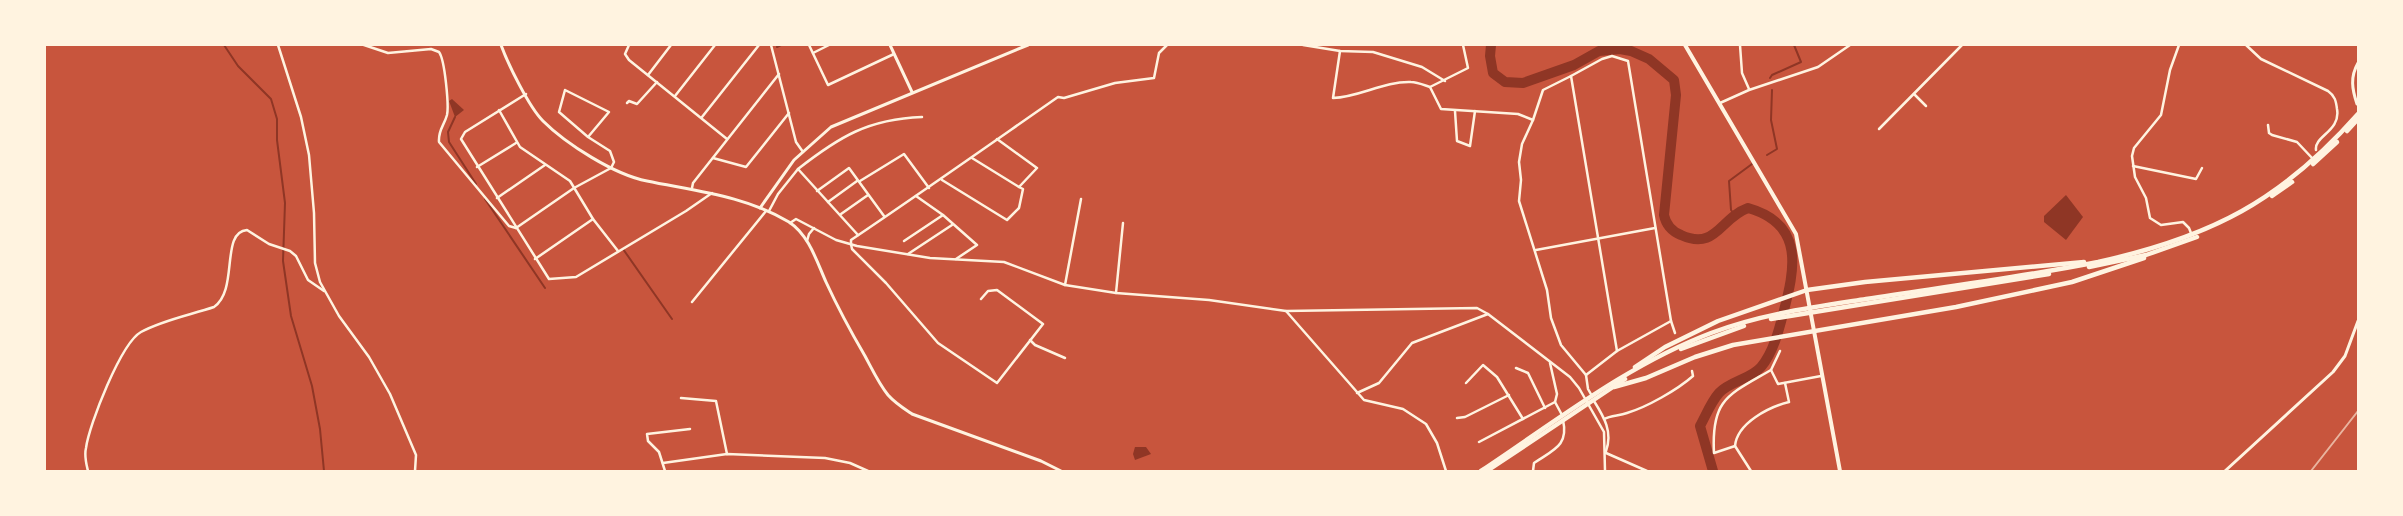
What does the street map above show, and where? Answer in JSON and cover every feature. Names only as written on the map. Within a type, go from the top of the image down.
[{"type":"highway","points":[[1622,377],[1690,341],[1729,327],[1817,309],[2076,266],[2158,248],[2193,237],[2261,200],[2314,160],[2358,114]]},
{"type":"highway","points":[[1817,309],[2099,266],[2146,255],[2193,237],[2246,213],[2279,191],[2325,154],[2358,120]]},
{"type":"highway","points":[[1481,471],[1578,408],[1644,360],[1691,333],[1782,298],[1807,290],[1866,282],[2068,265],[2104,259],[2153,247],[2158,248]]},
{"type":"highway","points":[[1613,387],[1646,378],[1714,351],[1780,336],[1956,308],[2072,282],[2143,258],[2146,255]]},
{"type":"highway","points":[[1598,394],[1680,350],[1727,331],[1770,318]]},
{"type":"highway","points":[[1487,471],[1563,418]]},
{"type":"main road","points":[[1685,45],[1796,234],[1840,471]]},
{"type":"street","points":[[278,45],[301,117],[309,155],[314,214],[315,263],[326,292],[390,394],[416,454],[415,471]]},
{"type":"street","points":[[364,45],[388,53],[431,49],[439,52],[444,61],[448,109],[438,135],[439,142],[509,226],[516,228]]},
{"type":"street","points":[[501,45],[508,63],[543,121],[570,142],[611,168],[645,181],[712,193],[760,208],[790,223],[807,241],[837,306],[880,384],[899,405],[912,414],[1041,461],[1061,471]]},
{"type":"street","points":[[629,45],[625,51],[626,57],[727,139]]},
{"type":"street","points":[[648,75],[671,45]]},
{"type":"street","points":[[675,96],[715,45]]},
{"type":"street","points":[[702,117],[759,45]]},
{"type":"street","points":[[771,45],[796,142],[803,152]]},
{"type":"street","points":[[809,45],[828,85],[894,54]]},
{"type":"street","points":[[813,53],[829,45]]},
{"type":"street","points":[[890,45],[912,92]]},
{"type":"street","points":[[760,208],[784,173],[803,152],[831,127],[1028,45]]},
{"type":"street","points":[[850,244],[851,240],[884,216],[942,180],[1058,97],[1064,98],[1126,81],[1145,81],[1154,78],[1159,53],[1167,45]]},
{"type":"street","points":[[1303,45],[1340,51],[1373,52],[1422,67],[1446,81]]},
{"type":"street","points":[[1340,51],[1333,98],[1348,98],[1380,86],[1412,82],[1430,87],[1446,81],[1468,68],[1463,45]]},
{"type":"street","points":[[1740,45],[1742,73],[1749,90]]},
{"type":"street","points":[[1720,103],[1749,90],[1818,67],[1850,45]]},
{"type":"street","points":[[1880,129],[1962,45]]},
{"type":"street","points":[[2179,45],[2170,70],[2160,116],[2134,148],[2133,166],[2138,184],[2146,198],[2150,218],[2161,225],[2183,222],[2189,228],[2193,237]]},
{"type":"street","points":[[2246,45],[2261,59],[2328,91],[2335,98],[2338,119],[2332,129],[2318,142],[2316,150]]},
{"type":"street","points":[[1605,471],[1609,435],[1604,419],[1588,389],[1586,375],[1561,345],[1551,318],[1547,290],[1520,201],[1521,180],[1518,162],[1522,144],[1533,120],[1543,90],[1602,59],[1612,56],[1628,61],[1671,321],[1675,333]]},
{"type":"street","points":[[2356,104],[2352,87],[2354,70],[2358,63]]},
{"type":"street","points":[[692,188],[693,183],[779,74]]},
{"type":"street","points":[[1571,76],[1617,351]]},
{"type":"street","points":[[627,103],[629,101],[637,104],[657,82]]},
{"type":"street","points":[[1430,87],[1441,109],[1518,114],[1533,120]]},
{"type":"street","points":[[516,228],[574,188],[611,168],[614,160],[612,154],[588,137],[559,112],[565,90],[608,112],[588,137]]},
{"type":"street","points":[[526,94],[499,110],[461,137],[477,167],[548,279],[571,279],[686,211],[712,193]]},
{"type":"street","points":[[1914,94],[1926,106]]},
{"type":"street","points":[[499,110],[516,143],[570,181],[593,219],[618,251]]},
{"type":"street","points":[[1455,110],[1457,141],[1470,146],[1475,112]]},
{"type":"street","points":[[713,158],[746,167],[789,113]]},
{"type":"street","points":[[692,302],[767,211],[798,169],[837,140],[859,130],[892,120],[922,117]]},
{"type":"street","points":[[2268,125],[2269,133],[2297,142],[2314,160]]},
{"type":"street","points":[[997,139],[1037,168],[1019,187]]},
{"type":"street","points":[[477,167],[516,143]]},
{"type":"street","points":[[827,202],[904,154],[929,188]]},
{"type":"street","points":[[942,180],[1007,220],[1019,208],[1023,190],[972,158]]},
{"type":"street","points":[[497,198],[545,164]]},
{"type":"street","points":[[2133,166],[2196,179],[2202,168]]},
{"type":"street","points":[[817,190],[849,168],[884,216]]},
{"type":"street","points":[[798,169],[858,235]]},
{"type":"street","points":[[840,214],[868,195]]},
{"type":"street","points":[[916,196],[943,215],[952,225],[977,245],[956,259]]},
{"type":"street","points":[[1065,285],[1082,199]]},
{"type":"street","points":[[904,241],[943,215]]},
{"type":"street","points":[[535,259],[593,219]]},
{"type":"street","points":[[790,223],[796,219],[836,240],[850,244],[908,254],[1004,262],[1065,285],[1116,293],[1209,300],[1286,311],[1477,308],[1488,314],[1570,377],[1579,388],[1604,432],[1606,453]]},
{"type":"street","points":[[1116,293],[1122,222]]},
{"type":"street","points":[[908,254],[952,225]]},
{"type":"street","points":[[807,241],[809,234],[814,228]]},
{"type":"street","points":[[1536,250],[1655,228]]},
{"type":"street","points":[[88,471],[85,457],[86,443],[97,412],[127,345],[141,332],[219,304],[226,294],[233,239],[240,231],[247,230],[279,248],[287,250],[300,261],[308,280],[326,292]]},
{"type":"street","points":[[850,244],[852,249],[886,283],[938,343],[997,383],[1043,324],[998,290],[988,291],[981,299]]},
{"type":"street","points":[[1286,311],[1364,400],[1402,409],[1426,424],[1437,443],[1445,469]]},
{"type":"street","points":[[1357,393],[1379,383],[1412,343],[1488,314]]},
{"type":"street","points":[[1586,375],[1617,351],[1671,321]]},
{"type":"street","points":[[2225,471],[2333,372],[2345,356],[2358,321]]},
{"type":"street","points":[[1030,340],[1035,345],[1065,358]]},
{"type":"street","points":[[1735,446],[1714,453],[1713,428],[1716,415],[1732,392],[1771,370],[1780,351]]},
{"type":"street","points":[[1533,471],[1534,463],[1561,444],[1566,434],[1563,418],[1555,402],[1557,394],[1550,362]]},
{"type":"street","points":[[1466,383],[1483,365],[1497,377],[1523,419]]},
{"type":"street","points":[[1516,368],[1528,373],[1545,408]]},
{"type":"street","points":[[1771,370],[1778,384],[1822,376]]},
{"type":"street","points":[[1604,419],[1627,413],[1660,397],[1693,376],[1692,371]]},
{"type":"street","points":[[1751,471],[1735,446],[1736,439],[1761,413],[1775,405],[1789,402],[1785,383]]},
{"type":"street","points":[[1457,418],[1465,417],[1508,395]]},
{"type":"street","points":[[681,398],[716,401],[727,454]]},
{"type":"street","points":[[1479,442],[1555,402]]},
{"type":"street","points":[[665,471],[659,452],[648,440],[647,434],[690,429]]},
{"type":"street","points":[[1606,453],[1647,471]]},
{"type":"street","points":[[663,463],[727,454],[825,458],[850,463],[868,471]]},
{"type":"shaded area","points":[[452,99],[464,110],[455,117],[449,101]]},
{"type":"shaded area","points":[[2066,195],[2083,217],[2066,240],[2044,222],[2044,216]]},
{"type":"shaded area","points":[[1135,447],[1146,447],[1151,454],[1135,460],[1133,454]]},
{"type":"waterway","points":[[224,45],[238,66],[271,99],[277,119],[277,140],[285,203],[283,261],[291,316],[312,386],[320,429],[324,471]]},
{"type":"waterway","points":[[777,47],[781,45]]},
{"type":"waterway","points":[[1491,45],[1490,56],[1493,73],[1505,82],[1523,83],[1574,65],[1599,51],[1620,49],[1631,51],[1649,59],[1674,80],[1676,95],[1664,215],[1666,222],[1674,232],[1693,239],[1702,239],[1710,236],[1748,208],[1766,215],[1779,225],[1787,237],[1791,250],[1791,281],[1780,327],[1772,348],[1757,371],[1719,393],[1700,426],[1713,471]]},
{"type":"waterway","points":[[1770,78],[1772,75],[1801,62],[1794,45]]},
{"type":"waterway","points":[[1767,155],[1777,149],[1771,120],[1772,90]]},
{"type":"waterway","points":[[455,117],[448,132],[449,142],[476,184]]},
{"type":"waterway","points":[[1735,215],[1731,210],[1729,181],[1752,164]]},
{"type":"waterway","points":[[485,199],[545,288]]},
{"type":"waterway","points":[[623,249],[672,319]]},
{"type":"railway","points":[[2311,471],[2358,411]]}]
